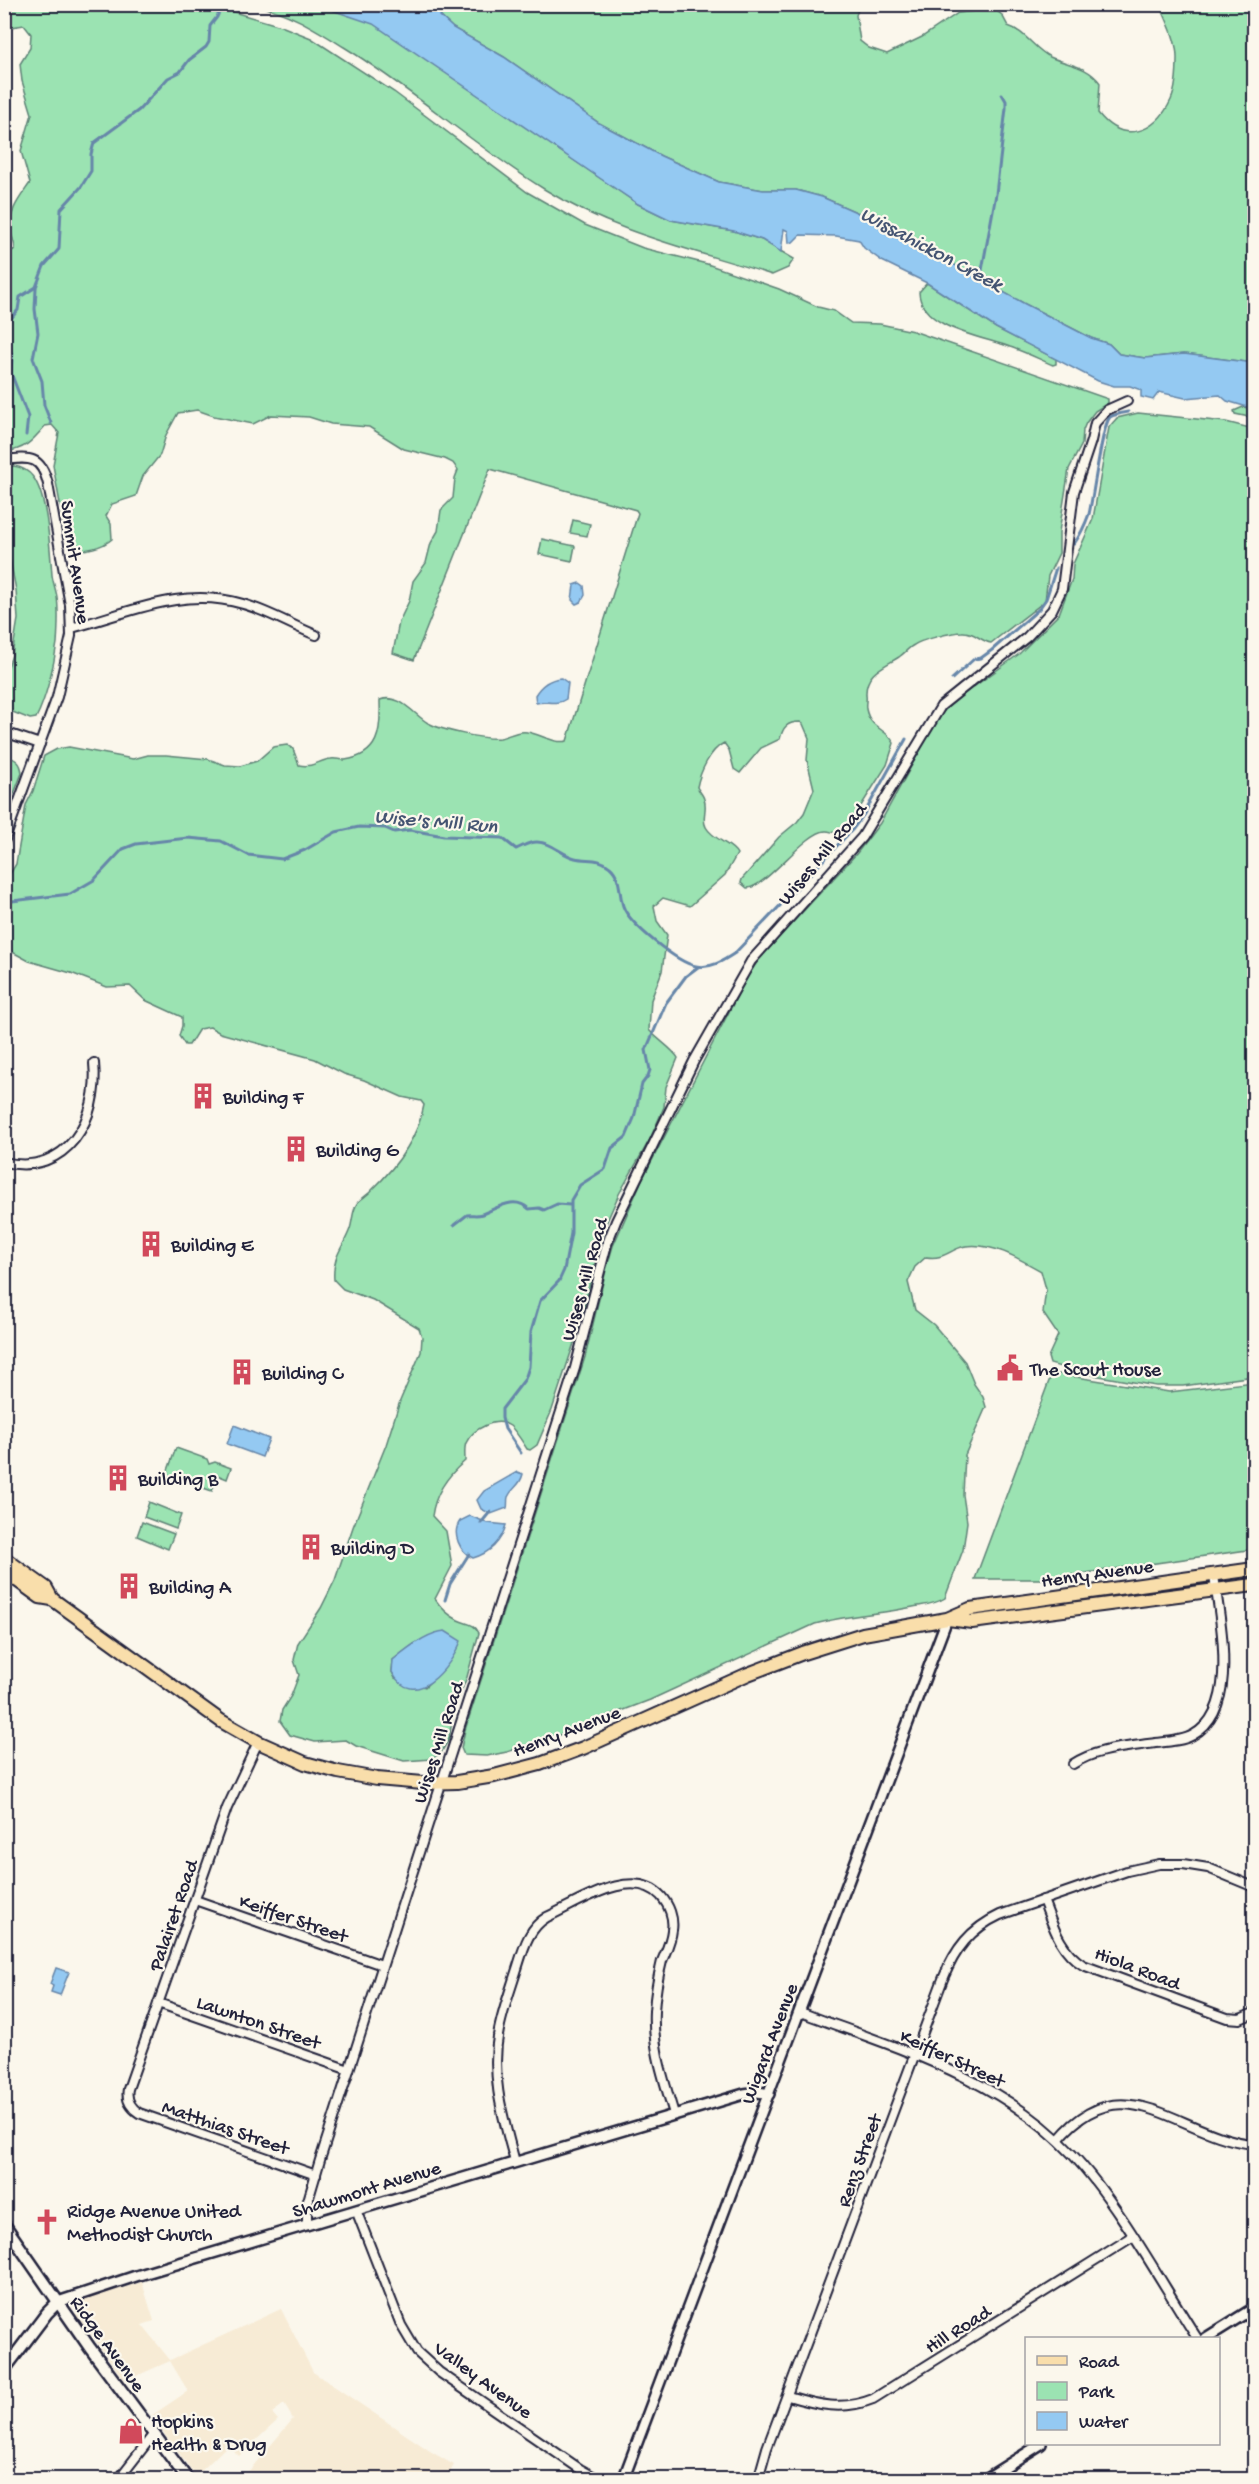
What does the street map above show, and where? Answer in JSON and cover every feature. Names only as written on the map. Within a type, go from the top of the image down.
[{"type":"main road","name":"Henry Avenue","points":[[4,1558],[46,1588],[52,1599],[213,1716],[258,1743],[305,1763],[338,1772],[400,1782],[442,1783],[496,1776],[550,1761],[748,1674],[862,1634],[947,1619],[970,1609],[1254,1569]]},
{"type":"main road","name":"Henry Avenue","points":[[4,1571],[40,1597],[52,1599]]},
{"type":"main road","name":"Henry Avenue","points":[[947,1619],[972,1622],[1254,1585]]},
{"type":"main road","name":"Ridge Avenue","points":[[4,2224],[153,2435],[188,2480]]},
{"type":"main road","name":"Shawmont Avenue","points":[[4,2370],[43,2317],[58,2302]]},
{"type":"street","name":"Wises Mill Road","points":[[307,2224],[307,2204],[574,1368],[611,1233],[690,1068],[751,961],[862,837],[941,706],[1027,637],[1052,610],[1059,597],[1064,579],[1074,492],[1089,449],[1095,423],[1107,410],[1127,401]]},
{"type":"street","name":"Summit Avenue","points":[[4,460],[23,458],[35,460],[43,468],[48,484],[70,605],[71,628],[62,680],[4,842]]},
{"type":"street","points":[[71,628],[170,600],[201,597],[250,606],[316,635]]},
{"type":"street","points":[[4,732],[40,744]]},
{"type":"street","points":[[4,1162],[29,1164],[46,1160],[62,1152],[74,1140],[84,1126],[93,1100],[94,1063]]},
{"type":"street","points":[[1073,1764],[1101,1750],[1190,1737],[1206,1725],[1219,1700],[1224,1676],[1214,1575]]},
{"type":"street","name":"Wigard Avenue","points":[[624,2480],[947,1619]]},
{"type":"street","name":"Palairet Road","points":[[129,2102],[128,2089],[231,1797],[258,1743]]},
{"type":"street","name":"Renz Street","points":[[758,2480],[915,2055],[951,1961],[964,1940],[991,1919],[1127,1871],[1159,1863],[1208,1868],[1254,1887]]},
{"type":"street","points":[[515,2162],[499,2100],[495,2060],[501,2021],[531,1930],[547,1917],[625,1883],[648,1887],[667,1905],[672,1929],[657,1982],[654,2028],[657,2055],[674,2114]]},
{"type":"street","name":"Keiffer Street","points":[[195,1900],[382,1965]]},
{"type":"street","name":"Hiola Road","points":[[1043,1900],[1061,1944],[1070,1956],[1083,1965],[1227,2018],[1240,2019],[1254,2013]]},
{"type":"street","name":"Lawnton Street","points":[[158,2003],[349,2070]]},
{"type":"street","name":"Keiffer Street","points":[[800,2012],[959,2073],[1022,2110],[1058,2140],[1095,2181],[1196,2337]]},
{"type":"street","name":"Shawmont Avenue","points":[[58,2302],[83,2292],[674,2114],[744,2094],[758,2092],[769,2094]]},
{"type":"street","name":"Matthias Street","points":[[129,2102],[139,2113],[316,2175]]},
{"type":"street","points":[[1058,2140],[1070,2127],[1089,2113],[1108,2106],[1128,2104],[1147,2108],[1234,2140],[1254,2144]]},
{"type":"street","name":"Valley Avenue","points":[[356,2210],[400,2325],[417,2352],[439,2372],[580,2469],[600,2480]]},
{"type":"street","name":"Hill Road","points":[[788,2396],[831,2407],[852,2406],[873,2399],[1132,2237]]},
{"type":"street","points":[[1208,2337],[1254,2308]]},
{"type":"street","points":[[118,2480],[153,2435]]},
{"type":"street","points":[[984,2480],[1039,2445]]},
{"type":"shaded area","points":[[142,2282],[154,2321],[142,2325],[170,2360],[281,2309],[313,2372],[454,2465],[446,2479],[242,2479],[293,2419],[284,2404],[272,2413],[278,2420],[239,2456],[227,2446],[196,2476],[151,2416],[188,2391],[170,2361],[125,2381],[76,2314],[77,2306],[83,2300]]},
{"type":"green space","points":[[5,4],[210,5],[281,26],[311,38],[394,92],[527,192],[585,225],[643,248],[707,264],[779,289],[818,307],[834,311],[851,323],[880,324],[913,331],[1108,399],[1108,403],[1095,411],[1086,423],[1082,444],[1069,469],[1059,532],[1059,553],[1048,576],[1045,601],[991,643],[962,632],[917,643],[881,668],[868,681],[866,709],[868,716],[894,743],[887,765],[847,828],[840,833],[826,831],[818,833],[764,880],[747,888],[741,883],[742,879],[779,837],[797,822],[804,813],[814,789],[807,760],[809,738],[803,724],[792,723],[784,728],[780,739],[761,748],[740,773],[734,769],[729,750],[724,743],[714,751],[703,768],[697,787],[705,802],[705,824],[713,835],[737,854],[725,875],[690,906],[663,898],[654,906],[657,921],[667,935],[662,971],[651,1000],[649,1030],[678,1058],[666,1087],[664,1107],[604,1228],[578,1331],[552,1410],[537,1445],[530,1450],[527,1449],[515,1431],[505,1423],[492,1423],[479,1429],[466,1443],[465,1461],[443,1486],[436,1500],[432,1516],[446,1531],[452,1566],[435,1599],[448,1614],[473,1626],[479,1633],[467,1677],[454,1709],[449,1739],[441,1753],[432,1759],[404,1761],[356,1746],[346,1740],[315,1742],[290,1735],[280,1721],[282,1710],[291,1696],[299,1675],[294,1660],[298,1643],[321,1608],[335,1580],[353,1527],[386,1445],[400,1401],[421,1352],[422,1337],[419,1328],[373,1300],[343,1289],[334,1280],[334,1272],[336,1258],[350,1229],[356,1205],[381,1181],[405,1151],[417,1129],[424,1105],[421,1101],[402,1097],[344,1074],[315,1059],[220,1033],[210,1027],[199,1029],[189,1045],[185,1045],[179,1036],[182,1017],[145,1000],[130,986],[107,987],[71,973],[29,961],[5,948],[5,882],[16,864],[26,805],[44,756],[57,749],[69,747],[133,759],[148,755],[166,755],[208,759],[225,765],[240,766],[257,761],[273,747],[287,745],[293,749],[299,765],[333,759],[345,760],[365,753],[376,740],[380,723],[380,700],[387,699],[400,702],[428,723],[463,734],[500,738],[524,732],[557,741],[567,741],[638,513],[636,510],[490,469],[414,660],[393,653],[399,622],[409,601],[413,581],[426,563],[431,543],[438,531],[441,510],[453,498],[458,470],[453,463],[445,459],[404,449],[369,427],[331,424],[309,417],[271,415],[253,424],[197,410],[178,413],[166,435],[160,455],[143,476],[136,496],[112,504],[106,516],[111,524],[112,539],[93,548],[73,549],[66,537],[53,465],[59,433],[52,425],[45,426],[23,447],[5,451],[5,255],[15,249],[11,233],[11,217],[30,183],[21,151],[32,114],[22,81],[20,64],[30,48],[31,34],[24,25],[5,28]],"holes":[[[436,1633],[445,1667],[425,1687],[395,1678],[392,1672],[393,1660],[414,1644]]]},
{"type":"green space","points":[[255,5],[317,5],[373,23],[638,204],[671,220],[734,231],[762,240],[794,259],[788,268],[772,275],[655,239],[598,217],[544,189],[518,172],[395,81],[333,40],[290,17]]},
{"type":"green space","points":[[434,5],[860,5],[856,15],[860,41],[869,48],[887,54],[922,37],[958,13],[994,9],[1002,15],[1008,26],[1014,28],[1044,54],[1084,69],[1095,77],[1100,83],[1098,113],[1108,123],[1128,132],[1148,127],[1157,120],[1165,111],[1174,90],[1177,51],[1160,5],[1254,5],[1254,363],[1184,354],[1145,358],[1119,354],[1109,344],[1091,338],[1025,304],[872,219],[822,197],[796,190],[763,190],[719,182],[661,156],[599,123],[504,57],[453,28],[440,16],[442,12]]},
{"type":"green space","points":[[927,283],[996,328],[1056,359],[1056,364],[1053,365],[1016,349],[970,335],[941,323],[922,304],[919,292]]},
{"type":"green space","points":[[1243,407],[1254,409],[1254,418],[1235,414],[1234,411]]},
{"type":"green space","points":[[1138,413],[1226,422],[1254,429],[1254,1376],[1183,1386],[1156,1386],[1082,1373],[1050,1364],[1048,1357],[1058,1335],[1043,1313],[1046,1289],[1041,1271],[995,1249],[976,1245],[960,1247],[943,1256],[926,1257],[915,1267],[908,1282],[915,1310],[934,1325],[965,1362],[986,1407],[965,1455],[963,1495],[967,1522],[963,1550],[945,1598],[926,1605],[815,1624],[650,1700],[559,1735],[507,1752],[487,1756],[464,1755],[461,1748],[465,1730],[585,1357],[613,1246],[641,1182],[747,977],[760,958],[857,853],[880,823],[939,716],[953,702],[1019,654],[1059,614],[1072,579],[1073,564],[1093,519],[1109,427],[1117,418]]},
{"type":"green space","points":[[14,466],[31,475],[42,497],[58,603],[57,643],[52,671],[40,710],[36,718],[30,719],[5,709],[5,675],[12,655],[18,619],[16,590],[5,534],[5,467]]},
{"type":"green space","points":[[573,520],[590,524],[587,536],[570,533]]},
{"type":"green space","points":[[542,539],[575,546],[572,561],[539,554]]},
{"type":"green space","points":[[5,755],[17,761],[22,773],[5,817]]},
{"type":"green space","points":[[1052,1373],[1169,1392],[1254,1382],[1254,1549],[1044,1579],[975,1579]]},
{"type":"green space","points":[[176,1448],[207,1459],[209,1464],[215,1462],[231,1468],[227,1479],[215,1474],[215,1480],[219,1483],[212,1491],[169,1476],[167,1473]]},
{"type":"green space","points":[[149,1502],[181,1515],[176,1529],[144,1517]]},
{"type":"green space","points":[[142,1522],[174,1534],[168,1549],[137,1536]]},
{"type":"green space","points":[[1175,1586],[1176,1590],[1009,1612],[1009,1610]]},
{"type":"water","points":[[317,5],[434,5],[442,12],[440,16],[453,28],[504,57],[599,123],[661,156],[719,182],[763,190],[796,190],[822,197],[872,219],[1025,304],[1091,338],[1109,344],[1119,354],[1145,358],[1184,354],[1254,363],[1254,409],[1227,401],[1220,395],[1185,398],[1159,392],[1153,400],[1141,397],[1141,390],[1130,386],[1114,386],[1098,381],[996,328],[927,283],[882,261],[864,248],[859,240],[836,236],[800,235],[789,243],[788,231],[784,229],[781,252],[762,240],[734,231],[671,220],[638,204],[373,24]]},
{"type":"water","points":[[580,583],[584,586],[585,595],[581,602],[576,604],[572,600],[574,585]]},
{"type":"water","points":[[561,678],[568,683],[566,699],[559,702],[536,703],[535,695],[540,688],[550,681]]},
{"type":"water","points":[[234,1425],[269,1439],[262,1457],[227,1444]]},
{"type":"water","points":[[517,1472],[523,1474],[520,1482],[508,1497],[507,1508],[491,1514],[481,1509],[477,1500],[484,1491]]},
{"type":"water","points":[[470,1516],[488,1523],[506,1525],[494,1546],[473,1558],[464,1552],[458,1542],[456,1531],[460,1521]]},
{"type":"water","points":[[445,1631],[461,1641],[441,1673],[421,1687],[411,1688],[401,1684],[392,1672],[393,1660],[410,1646],[431,1634]]},
{"type":"water","points":[[56,1968],[69,1972],[60,1995],[51,1992],[53,1986],[50,1984]]},
{"type":"waterway","points":[[437,11],[449,4]]},
{"type":"waterway","points":[[4,327],[18,310],[20,297],[36,287],[44,266],[59,249],[61,209],[81,187],[91,171],[91,154],[94,143],[139,110],[168,78],[180,72],[189,60],[206,47],[209,42],[210,26],[220,10]]},
{"type":"waterway","name":"Wissahickon Creek","points":[[980,281],[996,194],[1006,108],[1006,101],[1002,94]]},
{"type":"waterway","points":[[36,288],[35,309],[38,333],[33,358],[42,381],[44,405],[51,423]]},
{"type":"waterway","points":[[5,328],[12,356],[11,373],[28,417],[26,435]]},
{"type":"waterway","name":"Wise's Mill Run","points":[[1074,544],[1089,514],[1107,423],[1110,417],[1128,412]]},
{"type":"waterway","name":"Wise's Mill Run","points":[[952,679],[974,659],[981,658],[992,650],[1039,609],[1046,599],[1056,568]]},
{"type":"waterway","name":"Wise's Mill Run","points":[[4,902],[70,894],[94,880],[123,849],[136,844],[188,838],[221,841],[248,855],[282,859],[305,850],[336,832],[359,827],[385,828],[394,832],[410,830],[444,836],[502,838],[516,849],[537,842],[552,846],[570,856],[606,864],[616,875],[623,906],[634,923],[678,958],[696,966],[706,966],[735,953],[852,830],[864,814],[906,739]]},
{"type":"waterway","points":[[521,1453],[505,1429],[502,1409],[525,1379],[529,1367],[531,1332],[540,1301],[559,1281],[564,1270],[571,1233],[571,1200],[580,1185],[605,1169],[612,1148],[626,1137],[634,1118],[642,1084],[650,1070],[646,1050],[666,1003],[686,976],[698,967]]},
{"type":"waterway","points":[[454,1225],[467,1215],[480,1215],[512,1203],[518,1203],[529,1209],[544,1210],[557,1204],[570,1205]]},
{"type":"waterway","points":[[481,1523],[490,1512]]},
{"type":"waterway","points":[[445,1600],[450,1584],[469,1554]]},
{"type":"place","name":"Building F","points":[[203,1096]]},
{"type":"place","name":"Building G","points":[[296,1149]]},
{"type":"place","name":"Building E","points":[[151,1244]]},
{"type":"place","name":"The Scout House","points":[[1010,1368]]},
{"type":"place","name":"Building C","points":[[242,1372]]},
{"type":"place","name":"Building B","points":[[118,1478]]},
{"type":"place","name":"Building D","points":[[311,1547]]},
{"type":"place","name":"Building A","points":[[129,1586]]},
{"type":"place","name":"Ridge Avenue United Methodist Church","points":[[47,2222]]},
{"type":"place","name":"Hopkins Health & Drug","points":[[131,2431]]}]
